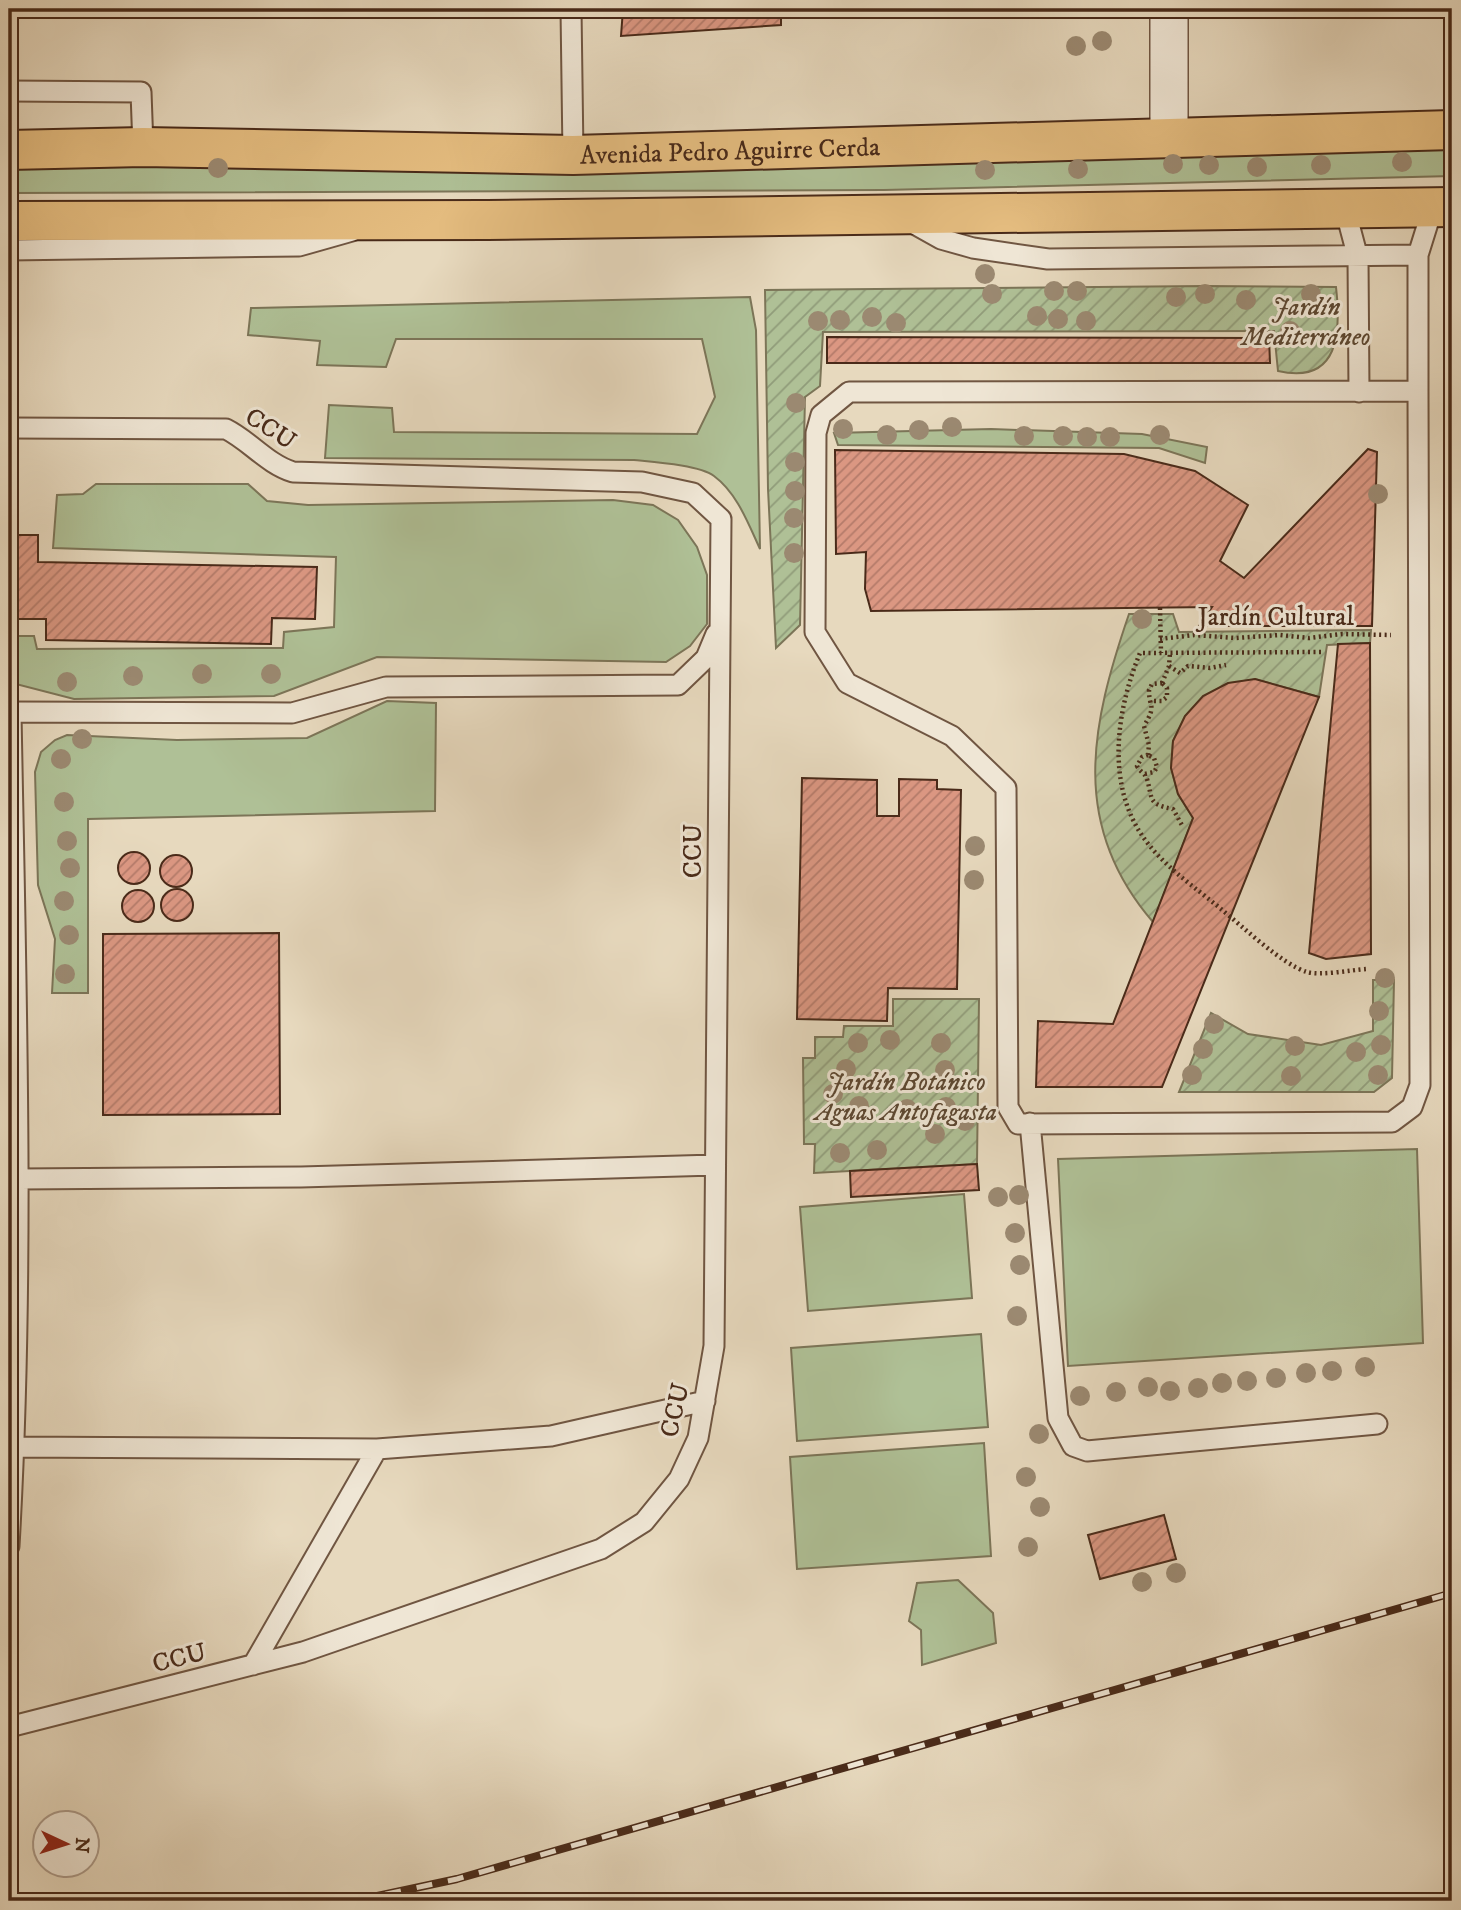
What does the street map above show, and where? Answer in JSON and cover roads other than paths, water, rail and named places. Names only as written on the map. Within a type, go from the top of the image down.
[{"type":"main road","name":"Avenida Pedro Aguirre Cerda","points":[[9,150],[143,147],[573,155],[1452,130]]},
{"type":"main road","points":[[9,220],[373,221],[1443,207]]},
{"type":"street","points":[[1168,136],[1169,9]]},
{"type":"lane","points":[[571,9],[573,155]]},
{"type":"lane","points":[[9,91],[141,92],[143,147]]},
{"type":"lane","points":[[1418,391],[849,392],[821,415],[816,433],[816,632],[847,683],[952,736],[1006,788],[1008,1107],[1018,1124],[1392,1122],[1412,1107],[1420,1085],[1418,256],[1443,207]]},
{"type":"lane","points":[[1345,209],[1359,258],[1359,392]]},
{"type":"lane","points":[[897,215],[941,239],[973,248],[1048,260],[1418,256]]},
{"type":"lane","points":[[9,250],[299,246],[340,237],[373,221]]},
{"type":"lane","name":"CCU","points":[[9,428],[226,429],[240,436],[277,467],[293,472],[642,482],[693,493],[721,519],[714,1346],[698,1438],[679,1479],[643,1522],[601,1549],[303,1653],[9,1727]]},
{"type":"lane","name":"CCU","points":[[9,1546],[19,1179],[10,713],[292,713],[386,687],[678,684],[706,658],[720,626]]},
{"type":"lane","points":[[1030,1123],[1058,1418],[1073,1446],[1087,1451],[1377,1423]]},
{"type":"lane","points":[[19,1179],[301,1177],[715,1165]]},
{"type":"lane","points":[[12,1448],[377,1449],[551,1436],[705,1401]]},
{"type":"lane","points":[[253,1665],[377,1449]]},
{"type":"railway","points":[[354,1901],[457,1879],[1452,1593]]},
{"type":"park label","name":"Jardín Mediterráneo","points":[[1306,321]]},
{"type":"park label","name":"Jardín Botánico Aguas Antofagasta","points":[[906,1096]]}]
